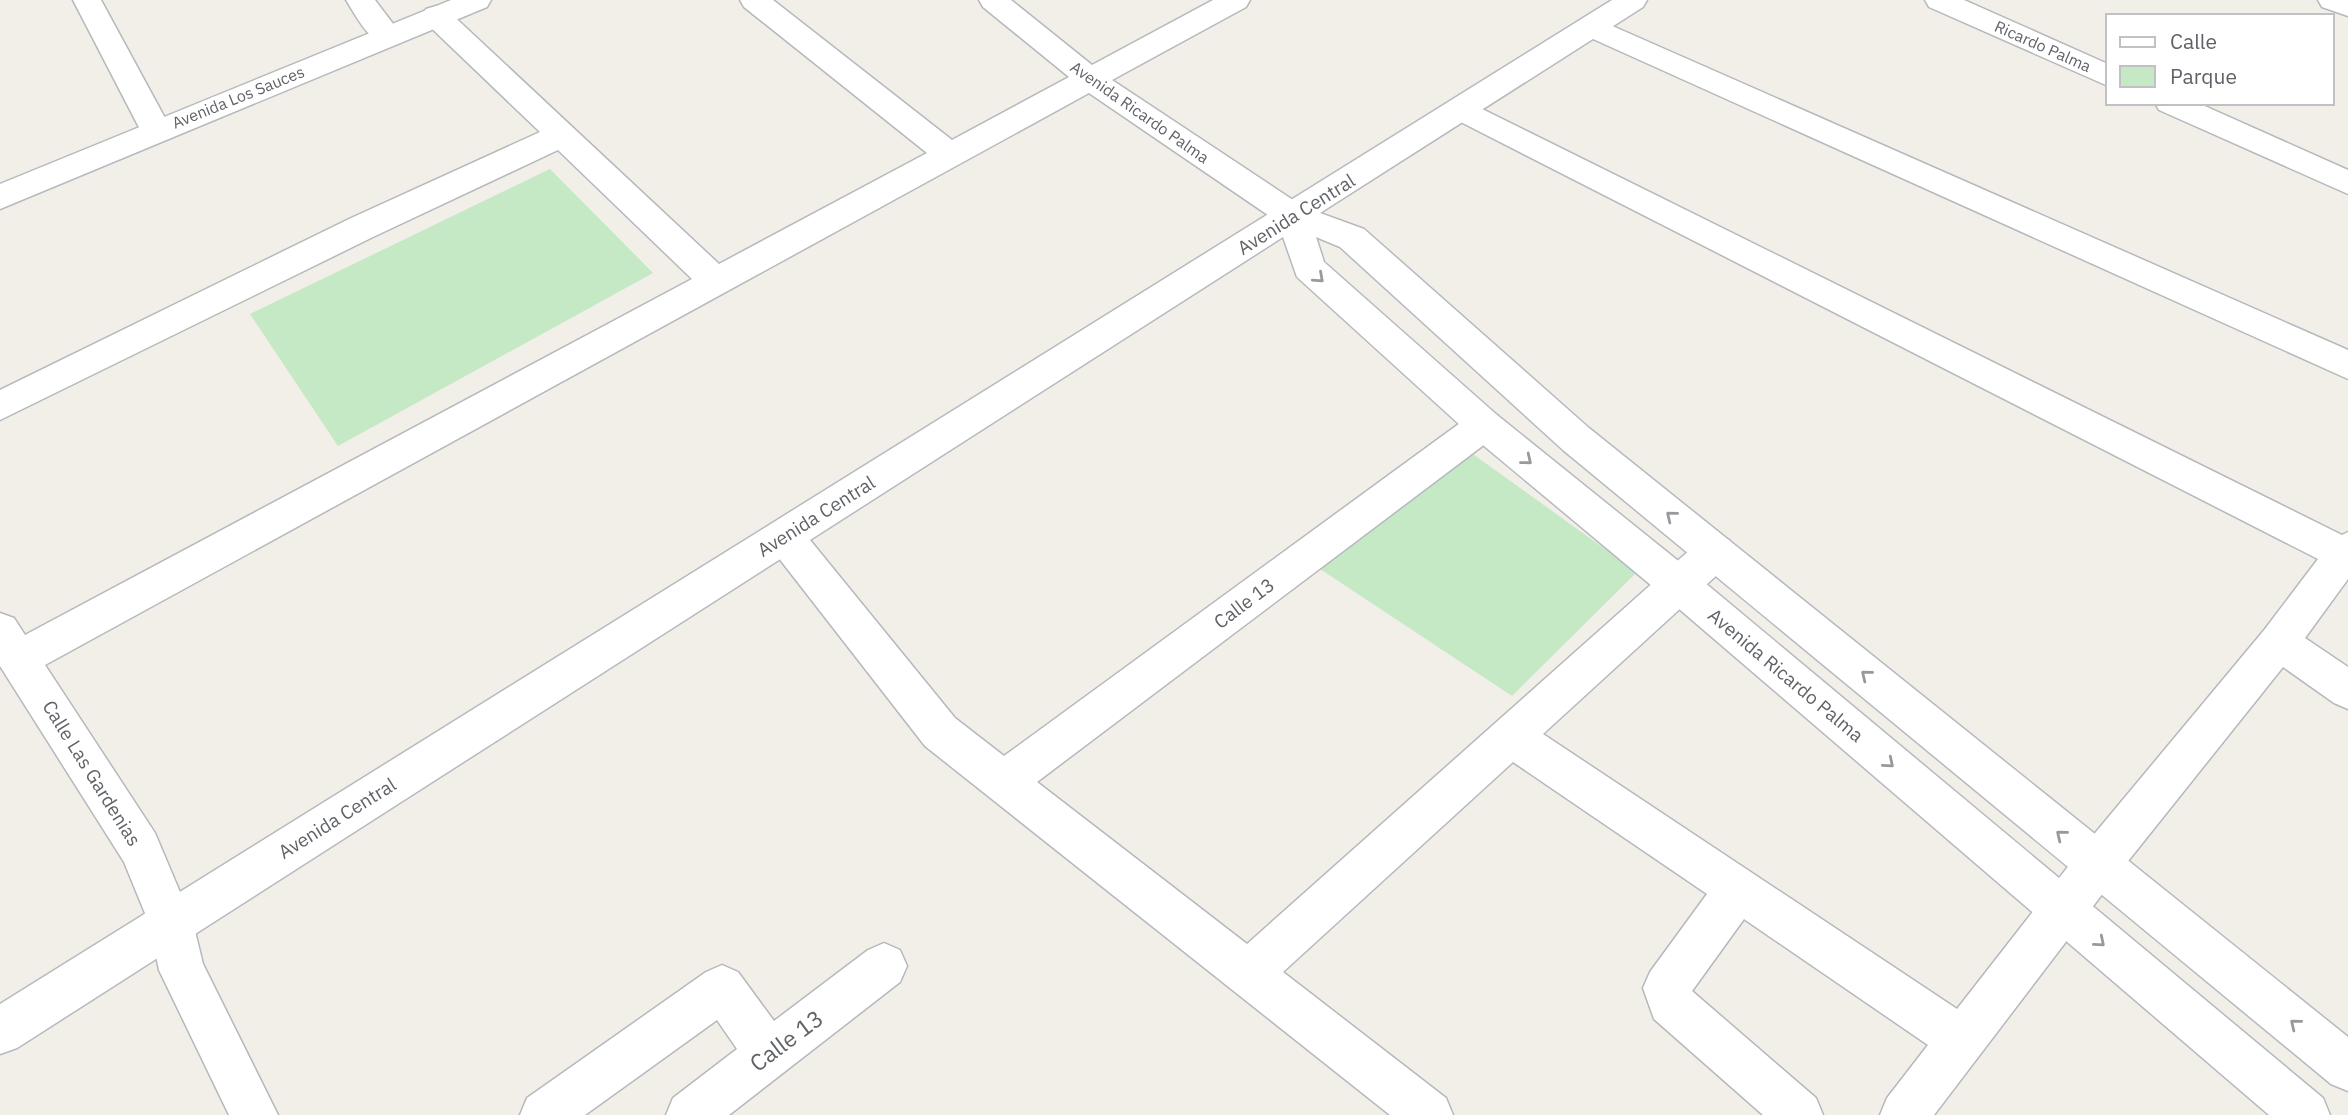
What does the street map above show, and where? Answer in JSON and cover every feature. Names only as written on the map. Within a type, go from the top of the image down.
[{"type":"street","points":[[86,0],[156,131]]},
{"type":"street","points":[[360,0],[388,37]]},
{"type":"street","name":"Avenida Los Sauces","points":[[0,197],[477,0]]},
{"type":"street","points":[[754,0],[951,156]]},
{"type":"street","name":"Avenida Ricardo Palma","points":[[993,0],[1091,80],[1293,216],[1352,238],[1576,439],[2348,1067]]},
{"type":"street","points":[[10,645],[951,156],[1236,0]]},
{"type":"street","name":"Avenida Central","points":[[0,1031],[1633,0]]},
{"type":"street","name":"Ricardo Palma","points":[[1939,0],[2106,75]]},
{"type":"street","points":[[2332,0],[2348,7]]},
{"type":"street","points":[[436,16],[713,281]]},
{"type":"street","points":[[1592,27],[2348,365]]},
{"type":"street","points":[[2174,105],[2348,183]]},
{"type":"street","points":[[1462,110],[2346,552],[2279,642],[2097,864],[1903,1115]]},
{"type":"street","points":[[0,406],[361,228],[562,135]]},
{"type":"street","name":"Avenida Ricardo Palma","points":[[1293,216],[1309,268],[1484,425],[1678,584],[2306,1115]]},
{"type":"street","name":"Calle 13","points":[[1003,782],[1484,425]]},
{"type":"street","points":[[785,536],[940,732],[1429,1115]]},
{"type":"street","points":[[1248,973],[1716,552]]},
{"type":"street","points":[[2279,642],[2348,690]]},
{"type":"street","name":"Calle Las Gardenias","points":[[10,645],[140,848],[171,923],[182,970],[254,1115]]},
{"type":"street","points":[[1510,737],[1962,1040]]},
{"type":"street","points":[[1738,890],[1666,988],[1670,1003],[1799,1115]]},
{"type":"street","name":"Calle 13","points":[[690,1115],[884,966]]},
{"type":"street","points":[[544,1115],[722,988],[768,1053]]},
{"type":"green space","points":[[550,169],[653,273],[338,446],[250,314]]},
{"type":"green space","points":[[1470,452],[1637,572],[1512,696],[1314,565]]}]
